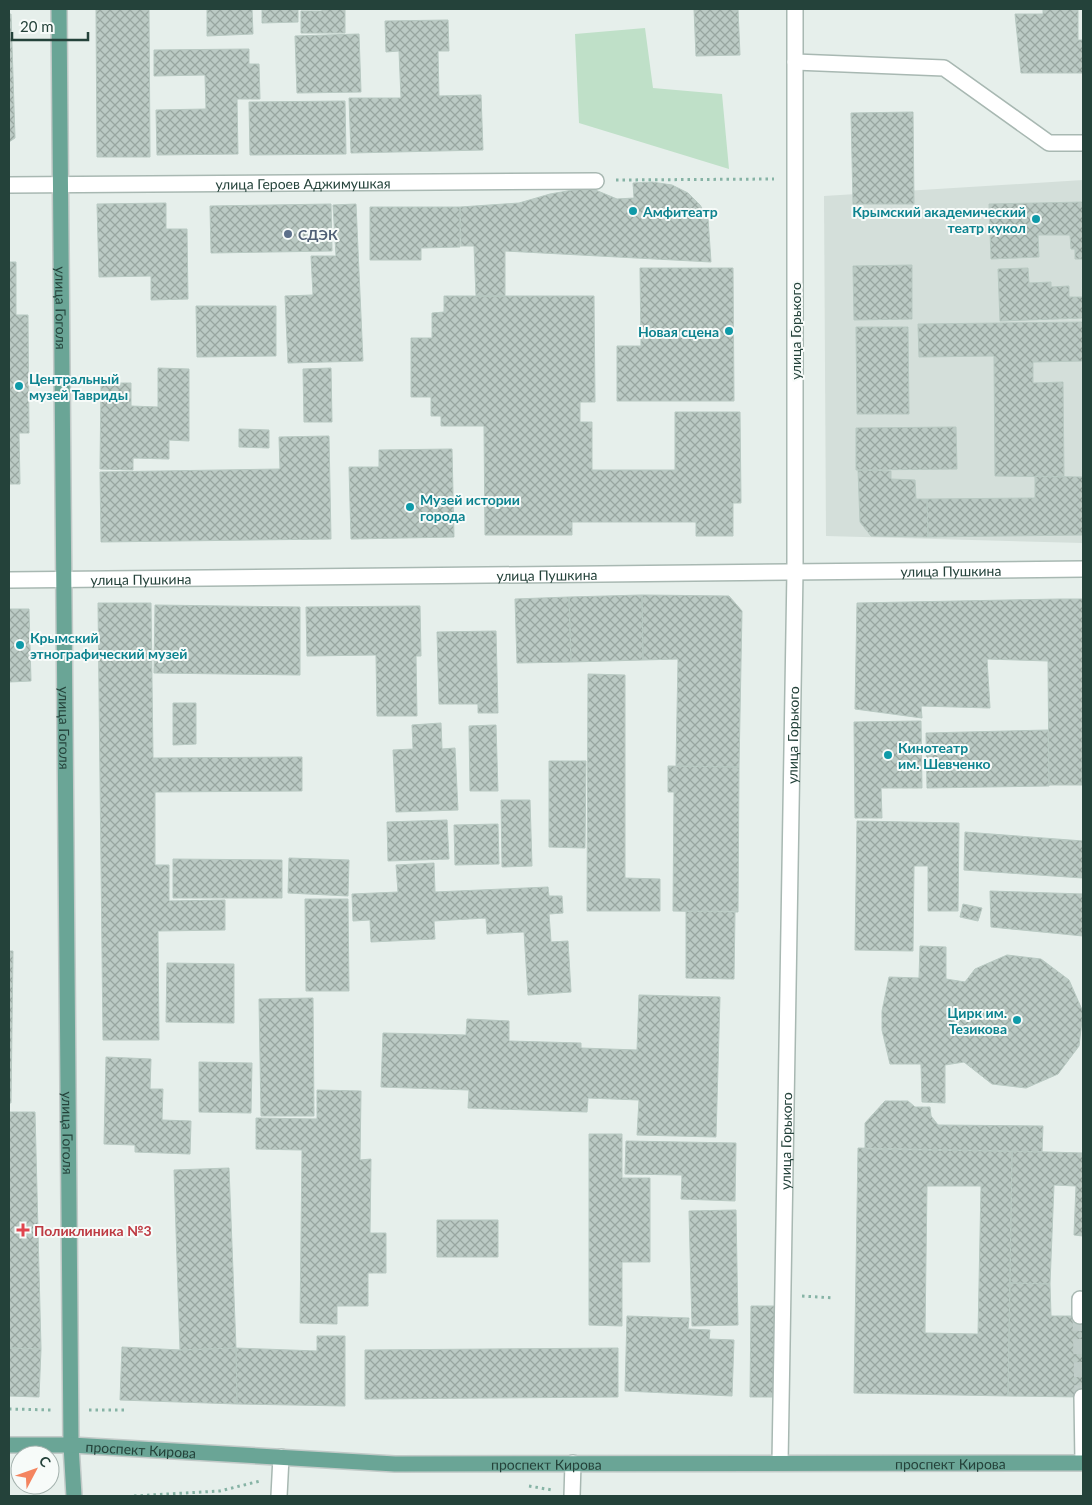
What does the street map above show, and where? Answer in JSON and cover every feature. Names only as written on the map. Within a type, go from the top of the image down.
[{"type":"main road","name":"улица Гоголя","points":[[59,9],[71,1446],[74,1496]]},
{"type":"main road","name":"проспект Кирова","points":[[9,1445],[71,1446],[395,1464],[1083,1463]]},
{"type":"street","name":"улица Горького","points":[[780,1463],[796,571],[795,9]]},
{"type":"street","points":[[795,62],[944,68],[1049,143],[1083,143]]},
{"type":"street","name":"улица Героев Аджимушкая","points":[[9,185],[596,180]]},
{"type":"street","name":"улица Пушкина","points":[[9,580],[1083,569]]},
{"type":"street","points":[[1080,1299],[1080,1316]]},
{"type":"street","points":[[1082,1397],[1083,1463]]},
{"type":"street","points":[[279,1496],[281,1457]]},
{"type":"street","points":[[572,1463],[572,1494]]},
{"type":"path","points":[[596,180],[795,179]]},
{"type":"path","points":[[9,1409],[59,1410]]},
{"type":"path","points":[[89,1410],[126,1410]]},
{"type":"path","points":[[134,1496],[220,1491],[280,1478]]},
{"type":"path","points":[[527,1486],[572,1494]]},
{"type":"shaded area","points":[[1083,180],[1083,543],[826,536],[824,196]]},
{"type":"green space","points":[[645,28],[653,88],[722,94],[729,169],[579,123],[575,34]]},
{"type":"building","points":[[96,9],[149,9],[150,157],[97,157]]},
{"type":"building","points":[[207,9],[252,9],[253,34],[207,36]]},
{"type":"building","points":[[262,9],[298,9],[298,22],[262,23]]},
{"type":"building","points":[[322,9],[345,9],[345,33],[301,33],[301,11],[322,11]]},
{"type":"building","points":[[694,9],[738,9],[740,55],[696,56]]},
{"type":"building","points":[[1043,9],[1078,9],[1078,40],[1083,40],[1083,73],[1021,73],[1015,14],[1043,14]]},
{"type":"building","points":[[9,14],[11,14],[15,138],[9,142]]},
{"type":"building","points":[[448,20],[449,51],[438,51],[439,96],[481,95],[483,150],[351,153],[349,98],[401,98],[399,51],[386,52],[385,21]]},
{"type":"building","points":[[359,34],[361,92],[297,93],[295,36]]},
{"type":"building","points":[[249,49],[249,64],[259,64],[260,99],[237,99],[238,154],[157,155],[156,110],[206,109],[205,75],[154,76],[154,50]]},
{"type":"building","points":[[345,101],[346,154],[250,155],[249,102]]},
{"type":"building","points":[[913,112],[914,204],[853,204],[851,113]]},
{"type":"building","points":[[652,182],[672,185],[688,193],[700,205],[708,218],[711,262],[505,251],[505,296],[476,296],[474,246],[461,246],[460,207],[519,203],[550,194],[579,189],[593,189],[617,199],[634,198],[633,183]]},
{"type":"building","name":"Крымский академический театр кукол","points":[[1083,202],[1083,259],[1075,259],[1075,249],[1071,249],[1070,235],[1038,235],[1039,257],[991,259],[989,204]]},
{"type":"building","points":[[166,203],[166,229],[187,229],[188,299],[151,300],[151,276],[99,277],[97,204]]},
{"type":"building","points":[[331,204],[332,251],[211,253],[210,206]]},
{"type":"building","points":[[356,204],[363,361],[288,363],[285,296],[313,295],[311,256],[336,256],[333,205]]},
{"type":"building","points":[[370,207],[460,207],[460,247],[421,248],[421,260],[370,260]]},
{"type":"building","name":"Центральный музей Тавриды","points":[[9,262],[16,262],[16,315],[28,315],[29,433],[19,433],[20,484],[9,484]]},
{"type":"building","points":[[912,265],[912,319],[854,320],[853,266]]},
{"type":"building","points":[[640,268],[733,268],[734,401],[617,401],[617,346],[641,346]]},
{"type":"building","name":"Крымский академический театр кукол","points":[[1028,268],[1029,283],[1051,282],[1051,287],[1069,286],[1069,297],[1083,297],[1083,318],[1000,321],[998,269]]},
{"type":"building","points":[[444,296],[594,296],[595,402],[580,402],[580,422],[592,422],[592,470],[675,470],[675,412],[740,412],[741,503],[733,503],[733,536],[696,536],[696,522],[572,522],[572,535],[485,535],[484,426],[441,426],[441,416],[431,416],[431,397],[411,397],[411,338],[432,338],[432,313],[444,312]]},
{"type":"building","points":[[196,306],[276,306],[276,356],[197,357]]},
{"type":"building","points":[[1083,322],[1083,361],[1033,362],[1033,383],[1063,382],[1064,477],[995,476],[994,356],[919,357],[918,324]]},
{"type":"building","points":[[856,327],[908,327],[909,414],[857,414]]},
{"type":"building","points":[[158,368],[189,369],[189,441],[169,440],[169,459],[133,458],[133,470],[100,469],[101,383],[131,383],[131,406],[158,407]]},
{"type":"building","points":[[331,368],[332,422],[304,422],[303,369]]},
{"type":"building","points":[[956,427],[957,469],[856,470],[856,428]]},
{"type":"building","points":[[239,429],[269,430],[269,448],[239,447]]},
{"type":"building","points":[[329,436],[331,539],[101,542],[100,472],[280,469],[279,437]]},
{"type":"building","points":[[452,449],[454,537],[351,539],[349,467],[379,467],[379,450]]},
{"type":"building","points":[[858,470],[891,471],[891,479],[915,480],[916,499],[927,499],[928,537],[871,536],[860,522]]},
{"type":"building","points":[[1035,476],[1083,477],[1083,535],[928,537],[927,499],[1035,498]]},
{"type":"building","points":[[642,595],[729,596],[742,611],[739,767],[676,766],[678,659],[643,660]]},
{"type":"building","points":[[642,595],[643,660],[571,662],[569,597]]},
{"type":"building","points":[[569,597],[571,662],[517,663],[515,599]]},
{"type":"building","points":[[1083,599],[1082,785],[1049,785],[1048,661],[987,659],[990,708],[921,706],[922,718],[855,709],[857,603]]},
{"type":"building","points":[[98,603],[151,603],[153,758],[302,757],[302,791],[155,792],[155,865],[169,865],[169,901],[225,900],[225,930],[158,931],[159,1040],[103,1040]]},
{"type":"building","points":[[155,605],[300,607],[300,675],[154,673]]},
{"type":"building","points":[[420,606],[421,656],[416,656],[417,716],[377,716],[376,655],[307,656],[306,607]]},
{"type":"building","name":"Крымский этнографический музей","points":[[9,609],[29,609],[31,681],[9,682]]},
{"type":"building","points":[[496,631],[498,713],[478,713],[478,704],[439,704],[437,632]]},
{"type":"building","points":[[588,674],[625,675],[625,878],[660,879],[660,911],[587,911]]},
{"type":"building","points":[[173,703],[196,703],[196,744],[173,745]]},
{"type":"building","name":"Кинотеатр им. Шевченко","points":[[921,721],[922,788],[881,788],[882,818],[855,818],[854,722]]},
{"type":"building","points":[[441,723],[442,749],[455,748],[458,810],[396,812],[393,750],[413,749],[412,725]]},
{"type":"building","points":[[496,725],[498,791],[470,791],[469,726]]},
{"type":"building","points":[[1048,730],[1049,786],[927,788],[926,733]]},
{"type":"building","points":[[549,761],[586,761],[585,848],[549,847]]},
{"type":"building","points":[[668,766],[739,767],[738,912],[673,911],[674,792],[668,792]]},
{"type":"building","points":[[501,800],[530,800],[532,866],[502,867]]},
{"type":"building","points":[[447,820],[449,859],[388,861],[387,822]]},
{"type":"building","points":[[857,821],[959,823],[958,911],[928,911],[928,866],[914,866],[913,951],[855,950]]},
{"type":"building","points":[[498,824],[499,864],[455,865],[454,825]]},
{"type":"building","points":[[965,832],[1083,841],[1083,878],[964,870]]},
{"type":"building","points":[[289,858],[349,860],[348,896],[288,893]]},
{"type":"building","points":[[173,859],[282,860],[282,898],[173,898]]},
{"type":"building","points":[[434,863],[435,892],[548,887],[549,896],[562,896],[563,913],[549,914],[551,942],[568,941],[571,992],[528,995],[524,932],[487,934],[486,918],[434,921],[435,939],[371,942],[370,920],[353,921],[352,894],[398,892],[396,865]]},
{"type":"building","points":[[990,891],[1083,894],[1083,936],[991,927]]},
{"type":"building","points":[[305,899],[348,899],[349,991],[306,991]]},
{"type":"building","points":[[963,904],[982,908],[978,921],[960,917]]},
{"type":"building","points":[[686,911],[735,911],[734,979],[686,978]]},
{"type":"building","points":[[920,946],[946,947],[946,979],[965,982],[975,969],[1007,955],[1041,959],[1069,980],[1083,1012],[1079,1046],[1058,1074],[1026,1088],[992,1084],[964,1062],[945,1065],[945,1103],[922,1102],[921,1064],[890,1064],[882,1030],[882,1011],[889,977],[919,978]]},
{"type":"building","points":[[9,951],[13,951],[11,1103],[9,1103]]},
{"type":"building","points":[[167,963],[234,964],[234,1023],[166,1022]]},
{"type":"building","points":[[639,995],[720,997],[716,1137],[637,1135],[639,1100],[588,1098],[587,1112],[468,1108],[469,1090],[381,1087],[383,1033],[466,1035],[467,1019],[509,1021],[509,1041],[581,1043],[581,1048],[637,1050]]},
{"type":"building","points":[[313,998],[314,1116],[261,1116],[259,999]]},
{"type":"building","points":[[106,1057],[151,1059],[150,1089],[163,1089],[162,1120],[191,1121],[190,1154],[135,1152],[135,1145],[104,1144]]},
{"type":"building","points":[[199,1062],[252,1063],[251,1113],[199,1112]]},
{"type":"building","points":[[317,1090],[361,1091],[360,1160],[371,1159],[370,1233],[386,1233],[386,1273],[368,1273],[368,1306],[337,1306],[337,1324],[300,1323],[302,1150],[256,1149],[256,1118],[317,1119]]},
{"type":"building","points":[[885,1101],[908,1101],[915,1107],[930,1107],[931,1116],[938,1125],[1043,1126],[1042,1152],[865,1149],[865,1123]]},
{"type":"building","name":"Поликлиника №3","points":[[9,1112],[35,1112],[41,1349],[9,1348]]},
{"type":"building","points":[[589,1134],[622,1134],[622,1178],[650,1178],[650,1262],[622,1262],[622,1326],[589,1325]]},
{"type":"building","points":[[626,1141],[736,1143],[735,1201],[681,1199],[682,1175],[625,1174]]},
{"type":"building","points":[[858,1148],[1012,1151],[1008,1396],[854,1393]],"holes":[[[927,1186],[981,1186],[978,1334],[925,1333]]]},
{"type":"building","points":[[1012,1151],[1083,1153],[1083,1236],[1074,1235],[1076,1186],[1054,1185],[1050,1284],[1010,1283]]},
{"type":"building","points":[[229,1168],[236,1348],[180,1350],[174,1170]]},
{"type":"building","points":[[736,1210],[738,1325],[692,1326],[689,1211]]},
{"type":"building","points":[[437,1220],[498,1220],[498,1257],[437,1257]]},
{"type":"building","points":[[1010,1283],[1050,1284],[1051,1316],[1083,1316],[1083,1397],[1008,1396]]},
{"type":"building","points":[[751,1306],[778,1306],[778,1397],[750,1397]]},
{"type":"building","points":[[627,1316],[689,1318],[688,1329],[710,1330],[709,1339],[734,1340],[732,1396],[625,1391]]},
{"type":"building","points":[[317,1336],[345,1336],[345,1406],[237,1404],[236,1348],[317,1351]]},
{"type":"building","points":[[122,1347],[180,1350],[236,1348],[237,1404],[120,1400]]},
{"type":"building","points":[[9,1348],[41,1349],[39,1397],[9,1396]]},
{"type":"building","points":[[618,1348],[618,1397],[365,1399],[365,1350]]},
{"type":"tunnel","points":[[1080,1316],[1082,1397]]},
{"type":"place","name":"Амфитеатр","points":[[633,211]]},
{"type":"place","name":"Крымский академический театр кукол","points":[[1036,219]]},
{"type":"place","name":"СДЭК","points":[[288,234]]},
{"type":"place","name":"Новая сцена","points":[[729,331]]},
{"type":"place","name":"Центральный музей Тавриды","points":[[19,386]]},
{"type":"place","name":"Музей истории города","points":[[410,507]]},
{"type":"place","name":"Крымский этнографический музей","points":[[20,645]]},
{"type":"place","name":"Кинотеатр им. Шевченко","points":[[888,755]]},
{"type":"place","name":"Цирк им. Тезикова","points":[[1017,1020]]},
{"type":"place","name":"Поликлиника №3","points":[[23,1230]]}]
